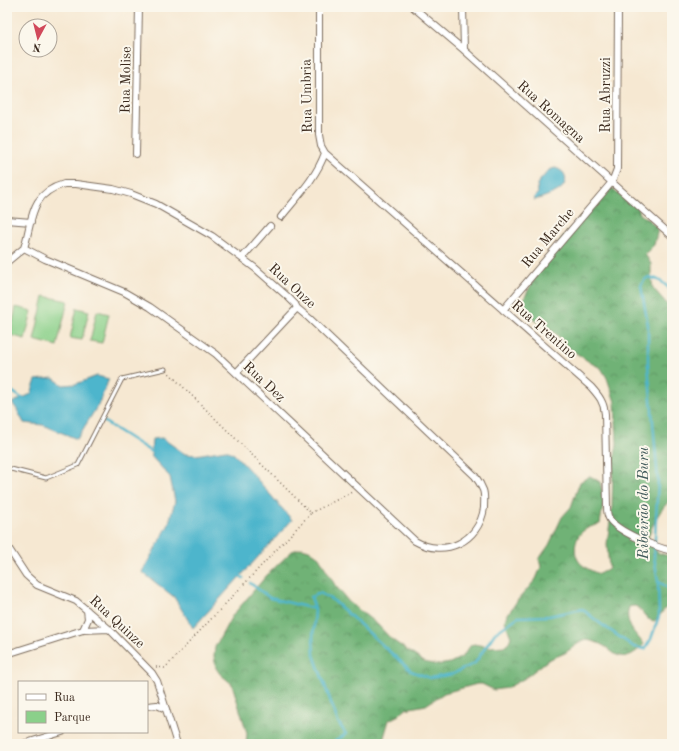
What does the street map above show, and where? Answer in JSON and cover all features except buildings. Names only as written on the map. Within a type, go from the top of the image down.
[{"type":"street","name":"Rua Molise","points":[[136,154],[139,7]]},
{"type":"street","name":"Rua Umbria","points":[[318,7],[319,135],[321,146],[325,153]]},
{"type":"street","name":"Rua Romagna","points":[[413,7],[464,50],[672,236]]},
{"type":"street","points":[[464,7],[464,50]]},
{"type":"street","name":"Rua Abruzzi","points":[[612,182],[617,169],[618,7]]},
{"type":"street","points":[[281,217],[315,175],[325,153]]},
{"type":"street","name":"Rua Trentino","points":[[325,153],[600,397],[604,405],[605,414],[607,506],[609,518],[618,528],[658,548],[672,551]]},
{"type":"street","name":"Rua Marche","points":[[503,310],[612,182]]},
{"type":"street","name":"Rua Onze","points":[[24,248],[32,215],[40,198],[54,188],[64,184],[76,184],[113,189],[138,196],[156,204],[212,236],[255,268],[288,297],[297,308],[475,476],[483,490],[483,513],[478,526],[468,538]]},
{"type":"street","points":[[7,220],[31,222]]},
{"type":"street","points":[[242,258],[270,226]]},
{"type":"street","points":[[7,262],[24,248]]},
{"type":"street","name":"Rua Dez","points":[[24,248],[124,292],[150,307],[216,354],[410,537],[420,544],[444,548],[458,544],[468,538]]},
{"type":"street","points":[[236,373],[297,308]]},
{"type":"street","name":"Rua Quinze","points":[[7,546],[26,575],[37,585],[76,601],[109,629],[152,673],[160,691],[177,744]]},
{"type":"street","points":[[82,630],[88,619],[87,610]]},
{"type":"street","points":[[7,654],[82,630],[109,629]]},
{"type":"street","points":[[149,706],[155,702],[160,691]]},
{"type":"street","points":[[149,706],[156,705],[166,709]]},
{"type":"street","points":[[23,744],[59,733]]},
{"type":"lane","points":[[7,468],[46,478],[78,465],[122,379],[165,369]]},
{"type":"path","points":[[165,369],[311,513]]},
{"type":"path","points":[[145,665],[165,668],[311,513],[359,488]]},
{"type":"green space","points":[[610,186],[625,199],[637,202],[640,214],[658,229],[654,245],[645,254],[651,264],[653,288],[667,304],[672,314],[672,498],[657,516],[648,538],[653,543],[651,545],[659,553],[672,557],[672,604],[669,605],[654,621],[648,619],[638,607],[629,607],[629,623],[644,644],[628,656],[615,654],[599,643],[583,640],[565,653],[548,660],[525,678],[507,688],[494,690],[482,684],[477,684],[444,693],[426,705],[405,709],[399,715],[389,720],[382,744],[246,744],[247,733],[232,684],[220,674],[216,668],[214,656],[215,647],[232,616],[267,575],[292,551],[302,548],[309,550],[319,557],[335,585],[349,602],[378,625],[391,639],[424,662],[438,665],[450,663],[462,657],[471,645],[474,644],[490,647],[505,646],[508,644],[511,637],[505,621],[506,617],[517,601],[536,579],[541,567],[539,559],[549,545],[562,517],[571,507],[580,482],[590,476],[600,482],[604,499],[600,524],[584,530],[578,537],[575,546],[576,556],[582,565],[599,574],[609,568],[607,544],[612,507],[613,469],[617,443],[615,402],[607,378],[601,368],[570,349],[554,332],[530,317],[521,304],[533,281],[560,240]]},
{"type":"green space","points":[[44,296],[68,301],[57,346],[34,340]]},
{"type":"green space","points":[[16,307],[32,311],[25,339],[10,335]]},
{"type":"green space","points":[[77,308],[89,311],[82,340],[70,338]]},
{"type":"green space","points":[[97,311],[109,314],[102,343],[90,341]]},
{"type":"water","points":[[555,168],[565,175],[566,178],[564,185],[556,192],[534,200],[534,197],[538,193],[537,184],[549,170]]},
{"type":"water","points":[[97,376],[109,379],[98,405],[77,439],[43,425],[24,423],[12,403],[31,394],[36,380],[53,378],[63,385],[76,384]]},
{"type":"water","points":[[162,438],[185,454],[196,455],[226,450],[234,454],[292,520],[193,628],[174,597],[142,572],[168,526],[175,501],[170,477],[151,456],[152,439]]},
{"type":"waterway","name":"Ribeirão do Buru","points":[[331,744],[346,734],[338,722],[314,655],[313,638],[315,609],[311,597],[320,593],[334,601],[411,671],[430,678],[453,674],[475,663],[495,633],[518,617],[549,616],[582,609],[634,647],[645,649],[651,639],[659,616],[658,581],[654,557],[658,480],[648,365],[648,325],[641,286],[644,280],[649,277],[662,282],[672,292]]},
{"type":"waterway","points":[[7,388],[23,399]]},
{"type":"waterway","points":[[103,421],[153,453]]},
{"type":"waterway","points":[[238,574],[243,578]]},
{"type":"waterway","points":[[658,581],[672,591]]},
{"type":"waterway","points":[[250,583],[270,598],[315,609]]}]
